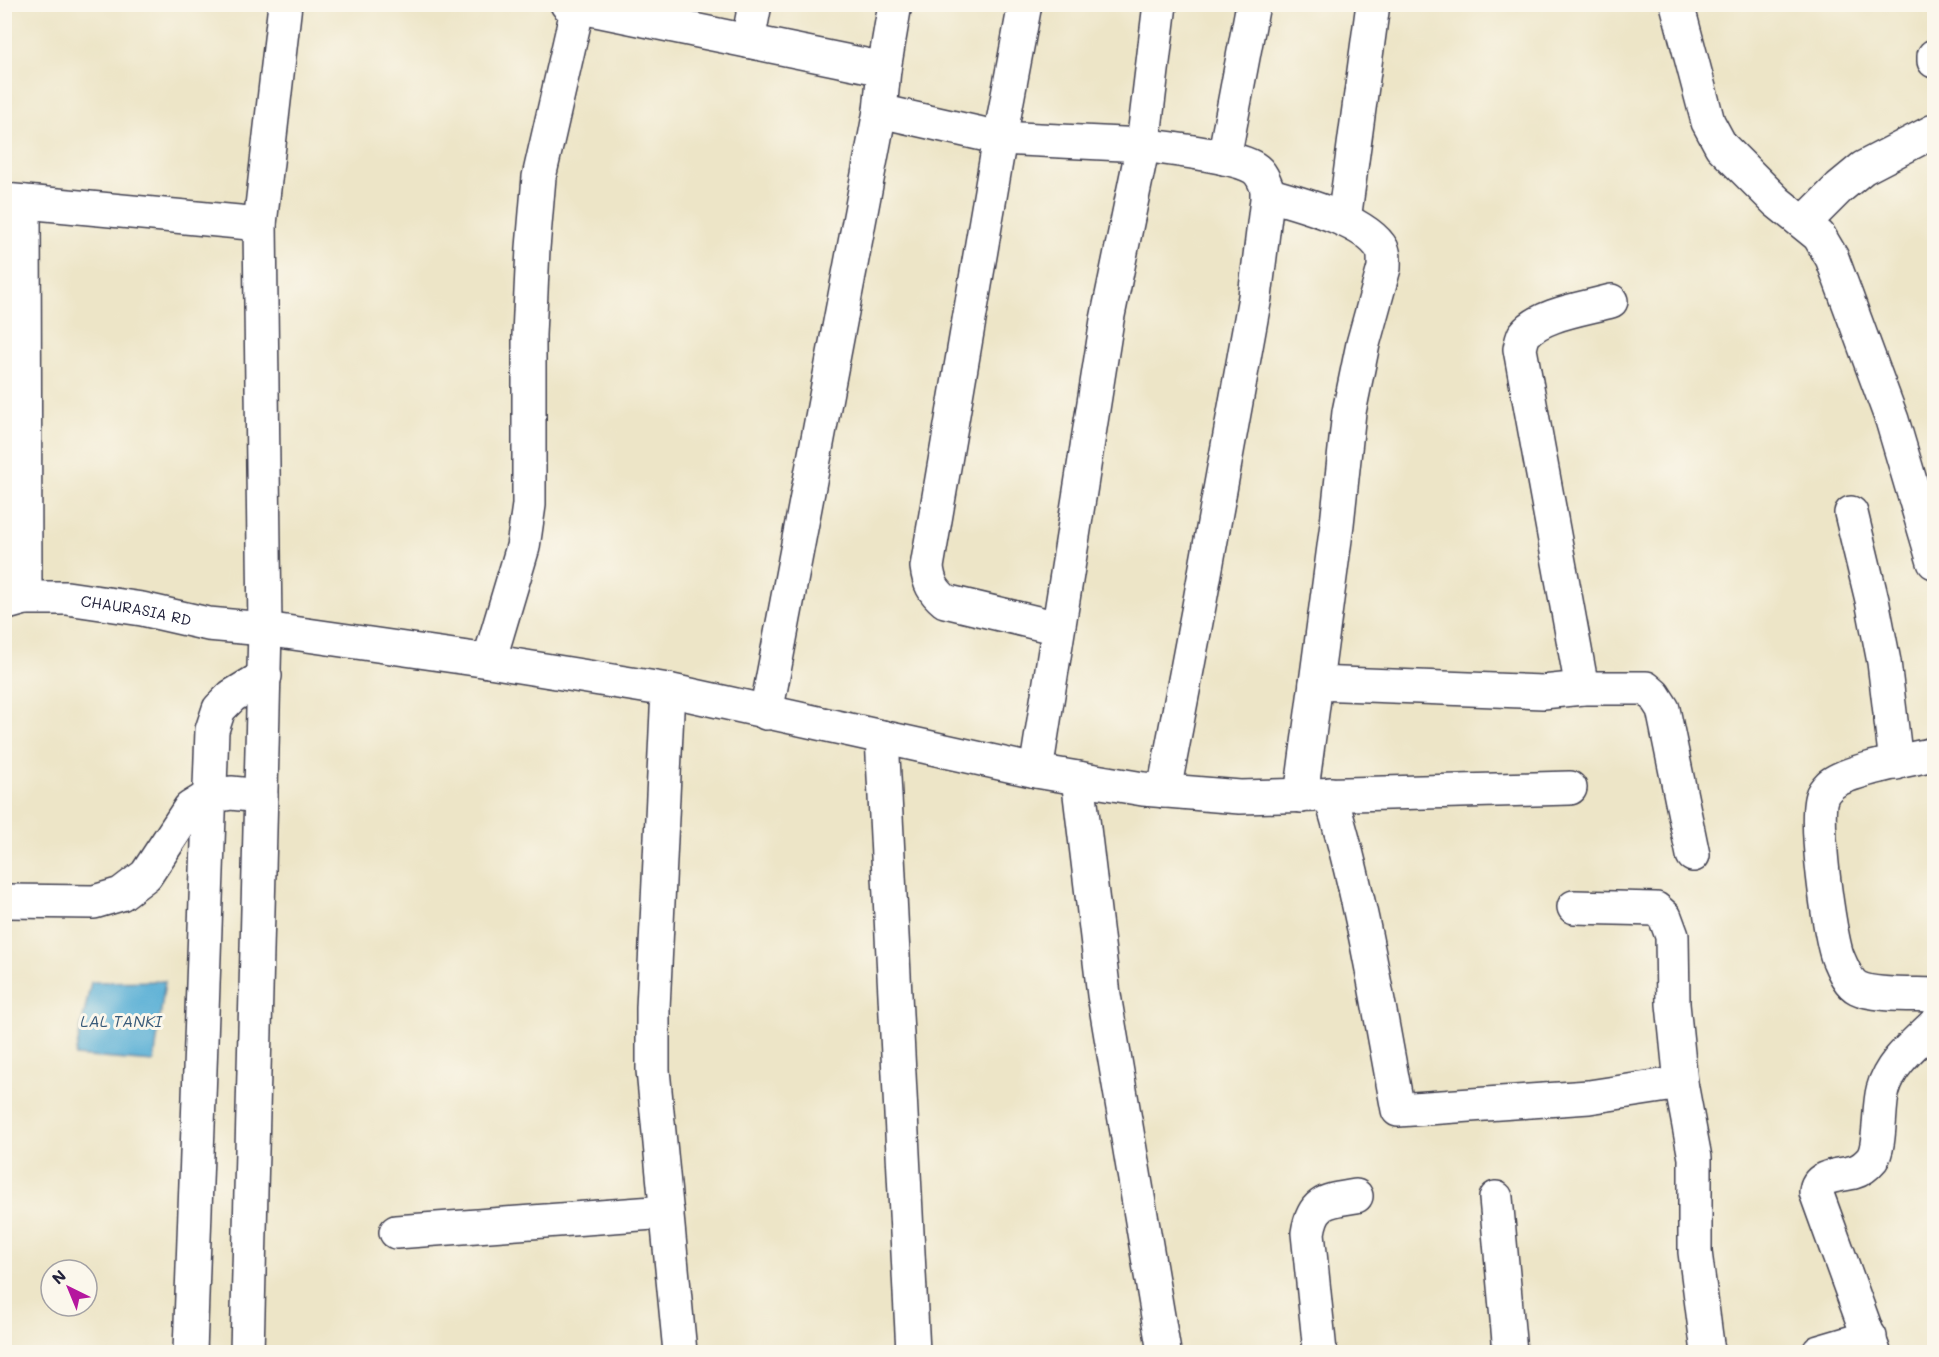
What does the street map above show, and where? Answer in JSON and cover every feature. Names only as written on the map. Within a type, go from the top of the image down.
[{"type":"street","points":[[247,1353],[265,676],[260,224],[285,4]]},
{"type":"street","points":[[748,41],[755,4]]},
{"type":"street","points":[[766,713],[880,111],[884,69],[895,4]]},
{"type":"street","points":[[1025,4],[927,567],[929,582],[934,593],[945,601],[1058,627]]},
{"type":"street","points":[[1036,771],[1107,320],[1143,145],[1160,4]]},
{"type":"street","points":[[1224,158],[1253,4]]},
{"type":"street","points":[[1344,220],[1373,4]]},
{"type":"street","points":[[1677,4],[1708,122],[1721,146],[1777,202],[1819,236],[1832,258],[1892,420],[1935,562]]},
{"type":"street","points":[[489,661],[523,547],[529,505],[529,335],[539,177],[573,5],[626,10],[748,41],[884,69]]},
{"type":"street","points":[[1935,56],[1935,61]]},
{"type":"street","points":[[880,111],[1000,138],[1143,145],[1224,158],[1247,164],[1256,170],[1265,181],[1267,194],[1253,308],[1164,791]]},
{"type":"street","points":[[1804,222],[1863,168],[1935,131]]},
{"type":"street","points":[[1267,194],[1322,210],[1344,220],[1368,235],[1381,248],[1385,256],[1384,268],[1362,344],[1349,411],[1316,683],[1315,795],[1343,836],[1361,911],[1398,1110],[1589,1097],[1681,1083]]},
{"type":"street","points":[[15,601],[14,201],[260,224]]},
{"type":"street","points":[[1582,688],[1521,349],[1523,337],[1532,327],[1545,320],[1611,301]]},
{"type":"street","points":[[1851,513],[1884,662],[1896,763]]},
{"type":"street","name":"CHAURASIA RD","points":[[15,601],[67,598],[142,609],[208,624],[265,629],[489,661],[668,690],[1036,771],[1143,789],[1240,797],[1569,788]]},
{"type":"street","points":[[190,1353],[212,730],[219,709],[232,696],[265,676]]},
{"type":"street","points":[[1316,683],[1543,693],[1582,688],[1646,688],[1654,695],[1663,709],[1693,855]]},
{"type":"street","points":[[668,690],[653,1008],[653,1070],[680,1353]]},
{"type":"street","points":[[882,737],[913,1353]]},
{"type":"street","points":[[1935,754],[1849,774],[1832,783],[1821,796],[1819,822],[1823,878],[1837,956],[1849,979],[1857,988],[1876,992],[1935,995]]},
{"type":"street","points":[[1077,778],[1104,995],[1164,1353]]},
{"type":"street","points":[[4,901],[94,902],[121,894],[146,874],[190,808],[208,797],[231,793],[261,796]]},
{"type":"street","points":[[1574,907],[1656,909],[1665,917],[1672,936],[1673,1004],[1681,1083],[1695,1158],[1695,1252],[1708,1353]]},
{"type":"street","points":[[1819,1353],[1872,1345],[1816,1192],[1817,1185],[1830,1177],[1856,1172],[1872,1158],[1877,1149],[1883,1089],[1890,1072],[1906,1053],[1935,1026]]},
{"type":"street","points":[[1320,1353],[1308,1233],[1310,1217],[1327,1201],[1356,1196]]},
{"type":"street","points":[[1496,1198],[1510,1353]]},
{"type":"street","points":[[396,1232],[666,1212]]},
{"type":"water","name":"LAL TANKI","points":[[165,981],[154,1062],[75,1056],[91,982]]}]
